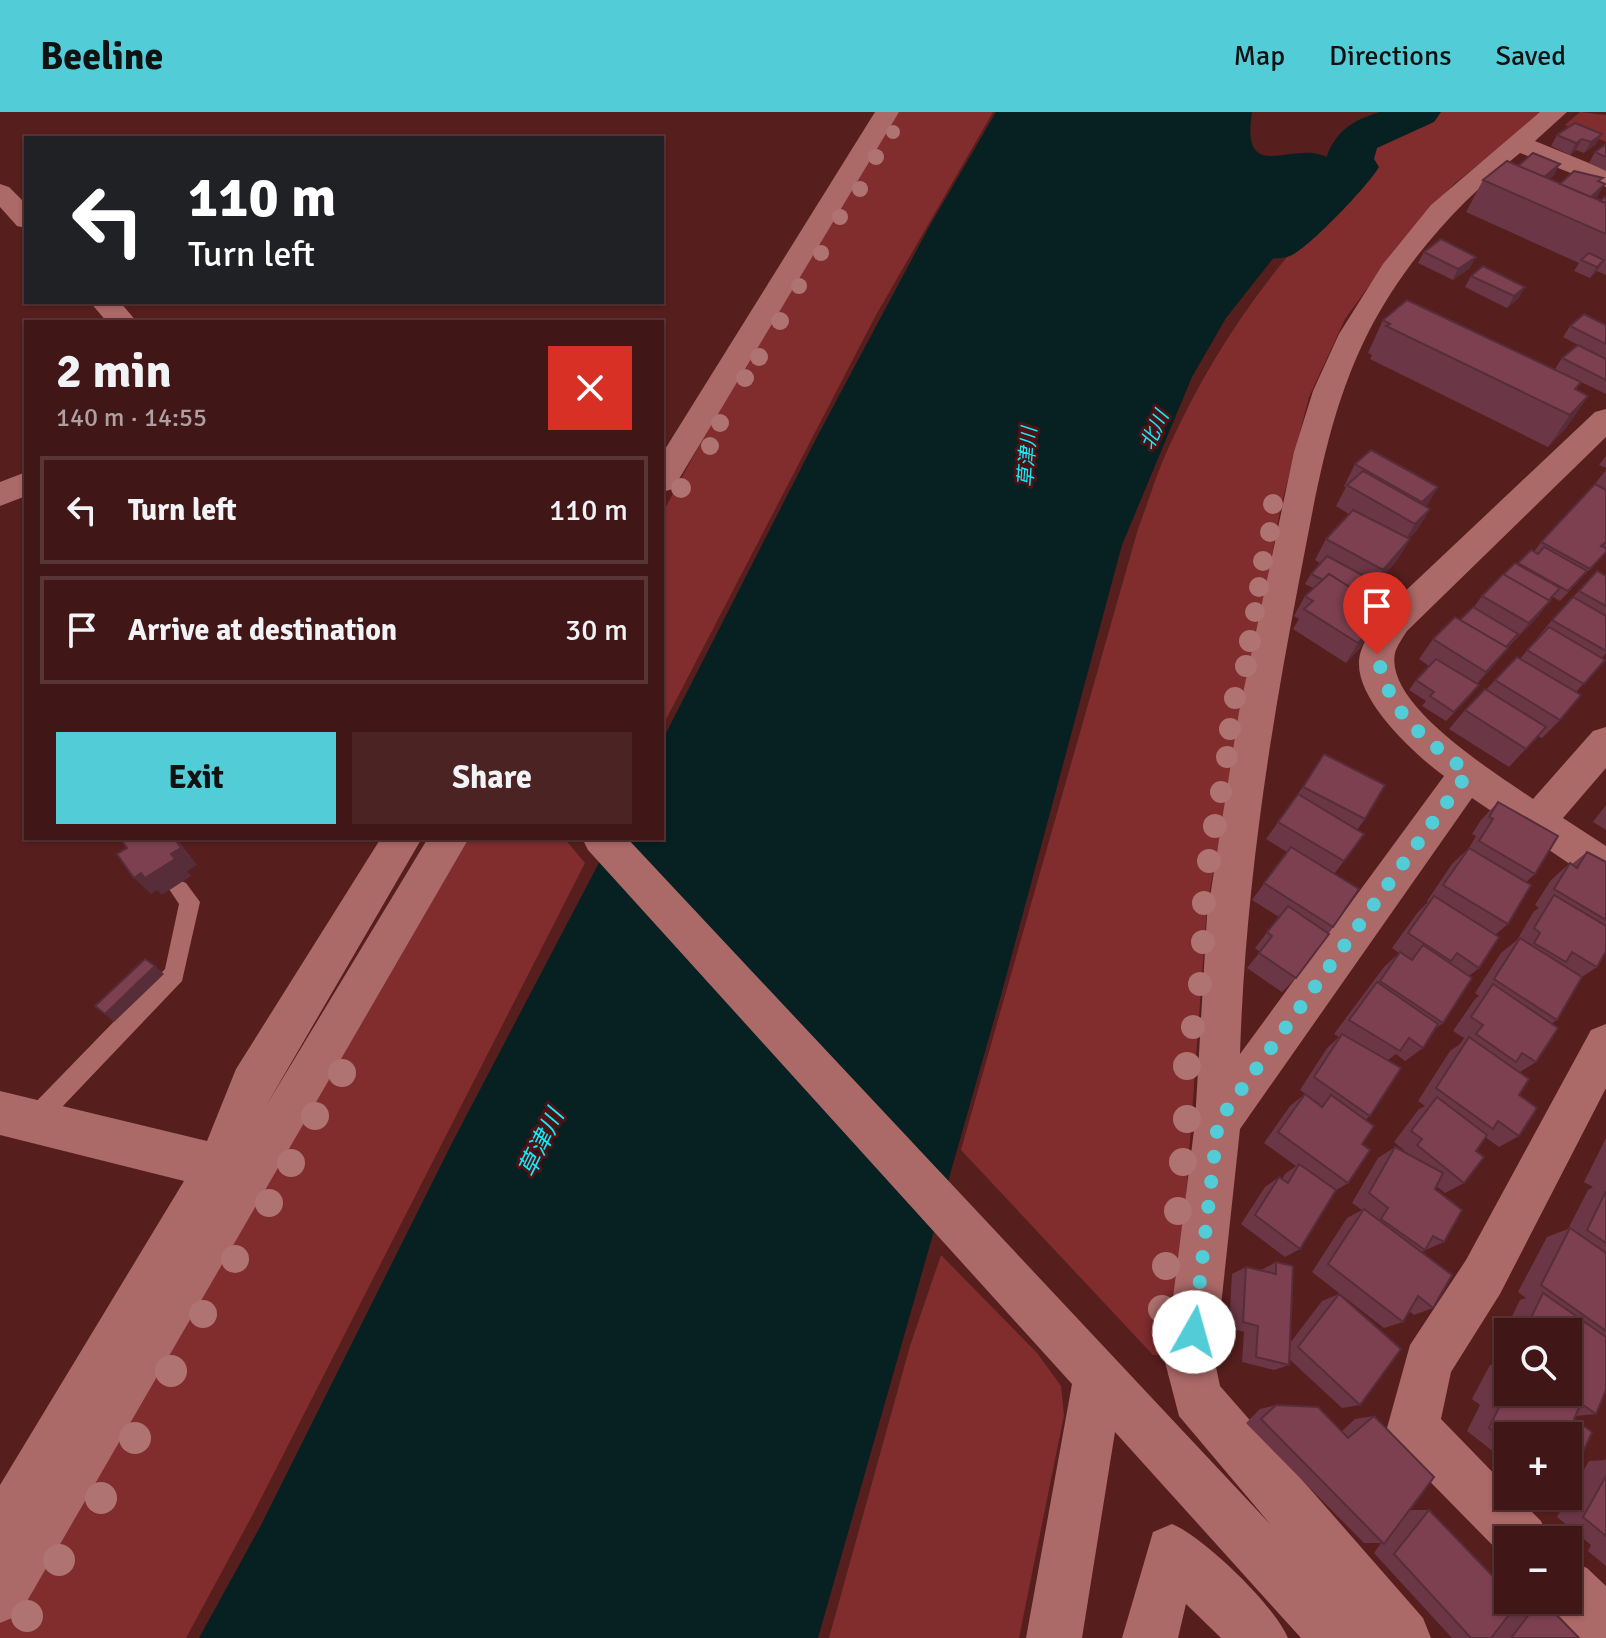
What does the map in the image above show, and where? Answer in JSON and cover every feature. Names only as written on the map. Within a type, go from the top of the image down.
[{"type":"street","points":[[664,434],[866,112]]},
{"type":"street","points":[[664,478],[735,356],[887,112]]},
{"type":"street","points":[[1383,1636],[1197,1398],[1190,1362],[1218,1122],[1227,904],[1262,676],[1300,493],[1322,412],[1352,335],[1404,254],[1442,208],[1555,112]]},
{"type":"street","points":[[1518,143],[1606,179]]},
{"type":"street","points":[[0,192],[24,218]]},
{"type":"street","points":[[106,304],[121,320]]},
{"type":"street","points":[[1606,419],[1394,622],[1377,654],[1385,690],[1410,725],[1468,773],[1606,867]]},
{"type":"street","points":[[0,495],[24,484]]},
{"type":"street","points":[[1538,820],[1606,742]]},
{"type":"street","points":[[1218,1122],[1468,773]]},
{"type":"street","points":[[219,1167],[252,1084],[401,840]]},
{"type":"street","points":[[0,1535],[219,1167],[282,1075],[427,840]]},
{"type":"street","points":[[0,1596],[448,840]]},
{"type":"street","points":[[604,840],[1335,1634],[1383,1636]]},
{"type":"street","points":[[1508,1526],[1413,1428],[1428,1363],[1483,1277],[1606,1044]]},
{"type":"street","points":[[17,1116],[219,1167]]},
{"type":"street","points":[[1054,1638],[1098,1377]]},
{"type":"street","points":[[1150,1638],[1172,1551],[1260,1638]]},
{"type":"street","points":[[1582,1601],[1606,1625]]},
{"type":"lane","points":[[17,1116],[175,974],[190,902],[179,889]]},
{"type":"shaded area","points":[[898,112],[993,112],[876,315],[664,723],[664,510],[720,407]]},
{"type":"shaded area","points":[[1432,112],[1545,112],[1454,184],[1399,244],[1345,319],[1309,397],[1281,506],[1207,906],[1186,1196],[1170,1356],[1153,1355],[961,1150],[1138,529],[1168,449],[1207,373],[1254,300],[1308,233],[1368,172],[1360,148]]},
{"type":"shaded area","points":[[1580,112],[1606,115],[1606,142],[1565,125]]},
{"type":"shaded area","points":[[466,840],[566,840],[585,863],[253,1514],[186,1638],[0,1638],[0,1624]]},
{"type":"shaded area","points":[[941,1255],[1037,1353],[1061,1386],[1064,1415],[1019,1638],[829,1638],[910,1346]]},
{"type":"water","name":"草津川","points":[[996,112],[1252,112],[1250,133],[1253,147],[1260,154],[1318,154],[1357,175],[1294,232],[1226,318],[1192,377],[1122,545],[1000,999],[818,1638],[199,1638],[260,1527],[452,1143],[611,840],[664,840],[664,737],[818,435],[929,227]]},
{"type":"building","points":[[1575,123],[1602,134],[1591,142],[1582,139],[1576,143],[1557,135]]},
{"type":"building","points":[[1606,144],[1606,157],[1595,152]]},
{"type":"building","points":[[1533,153],[1560,164],[1544,177],[1518,166]]},
{"type":"building","points":[[1507,161],[1606,203],[1606,234],[1483,180]]},
{"type":"building","points":[[1574,171],[1603,178],[1598,181],[1605,184],[1591,197],[1560,184]]},
{"type":"building","points":[[1441,239],[1476,257],[1458,269],[1424,252]]},
{"type":"building","points":[[1589,253],[1604,260],[1597,267],[1581,260]]},
{"type":"building","points":[[1483,266],[1525,287],[1514,296],[1471,276]]},
{"type":"building","points":[[1407,300],[1581,382],[1575,389],[1588,396],[1570,415],[1386,326],[1390,324],[1383,320]]},
{"type":"building","points":[[1584,314],[1606,325],[1606,344],[1570,326]]},
{"type":"building","points":[[1578,345],[1606,359],[1606,380],[1562,358]]},
{"type":"building","points":[[1371,450],[1438,487],[1422,502],[1355,464]]},
{"type":"building","points":[[1363,471],[1430,509],[1415,524],[1347,485]]},
{"type":"building","points":[[1595,484],[1606,490],[1606,542],[1601,546],[1606,548],[1606,552],[1590,569],[1541,542]]},
{"type":"building","points":[[1353,510],[1410,539],[1383,570],[1326,539]]},
{"type":"building","points":[[1544,547],[1587,571],[1568,591],[1518,563],[1531,550],[1538,554]]},
{"type":"building","points":[[1327,556],[1368,578],[1357,592],[1329,574],[1323,580],[1311,574]]},
{"type":"building","points":[[1515,563],[1560,588],[1548,601],[1503,575]]},
{"type":"building","points":[[1597,571],[1606,576],[1606,606],[1579,591]]},
{"type":"building","points":[[1329,574],[1362,595],[1345,611],[1373,628],[1358,643],[1304,609],[1313,601],[1305,596]]},
{"type":"building","points":[[1503,574],[1550,601],[1529,623],[1482,596]]},
{"type":"building","points":[[1573,597],[1606,616],[1606,651],[1552,620]]},
{"type":"building","points":[[1473,607],[1518,634],[1506,647],[1460,620]]},
{"type":"building","points":[[1455,617],[1508,648],[1486,672],[1433,639]]},
{"type":"building","points":[[1549,627],[1605,660],[1584,684],[1527,650]]},
{"type":"building","points":[[1517,657],[1581,695],[1560,720],[1495,680]]},
{"type":"building","points":[[1436,659],[1479,685],[1454,712],[1430,696],[1434,692],[1416,680]]},
{"type":"building","points":[[1485,689],[1546,727],[1526,749],[1465,710]]},
{"type":"building","points":[[1324,754],[1385,785],[1365,819],[1303,787]]},
{"type":"building","points":[[1298,794],[1364,834],[1344,861],[1278,822]]},
{"type":"building","points":[[1498,802],[1558,836],[1535,874],[1479,841],[1493,819],[1489,817]]},
{"type":"building","points":[[121,840],[175,840],[181,848],[171,854],[175,859],[145,878],[141,873],[134,878],[117,854],[127,848]]},
{"type":"building","points":[[1291,847],[1359,889],[1333,927],[1264,883]]},
{"type":"building","points":[[1469,848],[1531,885],[1508,924],[1443,885]]},
{"type":"building","points":[[1587,852],[1606,862],[1606,920],[1554,889],[1570,863],[1577,868]]},
{"type":"building","points":[[1554,895],[1606,926],[1606,951],[1597,967],[1572,952],[1566,962],[1534,943],[1540,933],[1534,928]]},
{"type":"building","points":[[1434,896],[1499,937],[1479,968],[1457,953],[1451,961],[1408,933]]},
{"type":"building","points":[[1288,906],[1329,934],[1296,978],[1259,953],[1272,936],[1267,932]]},
{"type":"building","points":[[1520,938],[1582,977],[1557,1020],[1494,979]]},
{"type":"building","points":[[1423,945],[1472,978],[1443,1023],[1380,981],[1400,952],[1412,960]]},
{"type":"building","points":[[145,959],[155,966],[105,1014],[95,1006]]},
{"type":"building","points":[[1377,982],[1438,1024],[1423,1048],[1409,1038],[1400,1051],[1349,1020]]},
{"type":"building","points":[[1493,984],[1558,1028],[1536,1062],[1522,1053],[1516,1062],[1476,1034],[1483,1025],[1471,1017]]},
{"type":"building","points":[[1342,1034],[1401,1068],[1370,1116],[1314,1077]]},
{"type":"building","points":[[1469,1037],[1529,1079],[1519,1095],[1537,1108],[1519,1136],[1498,1121],[1493,1129],[1436,1088]]},
{"type":"building","points":[[1305,1094],[1322,1107],[1331,1095],[1374,1126],[1362,1144],[1370,1150],[1348,1183],[1278,1132]]},
{"type":"building","points":[[1437,1097],[1487,1135],[1476,1151],[1484,1157],[1464,1183],[1417,1145],[1422,1139],[1411,1131]]},
{"type":"building","points":[[1395,1147],[1443,1173],[1435,1189],[1462,1210],[1444,1242],[1433,1236],[1425,1250],[1381,1219],[1388,1208],[1369,1193]]},
{"type":"building","points":[[1299,1164],[1336,1190],[1300,1249],[1255,1215],[1279,1177],[1288,1183]]},
{"type":"building","points":[[1606,1191],[1606,1243],[1587,1230]]},
{"type":"building","points":[[1364,1209],[1452,1275],[1433,1308],[1418,1296],[1403,1322],[1328,1264]]},
{"type":"building","points":[[1570,1228],[1606,1253],[1606,1331],[1541,1285]]},
{"type":"building","points":[[1276,1262],[1293,1266],[1289,1365],[1256,1357],[1258,1326],[1243,1322],[1246,1267],[1276,1274]]},
{"type":"building","points":[[1543,1293],[1579,1318],[1531,1318]]},
{"type":"building","points":[[1339,1294],[1401,1349],[1360,1405],[1298,1347]]},
{"type":"building","points":[[1582,1320],[1606,1337],[1606,1390],[1596,1414],[1582,1404]]},
{"type":"building","points":[[1276,1405],[1318,1407],[1348,1438],[1374,1416],[1434,1477],[1384,1544],[1261,1419]]},
{"type":"building","points":[[1500,1406],[1579,1408],[1574,1419],[1578,1422],[1494,1422],[1494,1432],[1489,1428]]},
{"type":"building","points":[[1582,1425],[1592,1432],[1582,1454]]},
{"type":"building","points":[[1606,1476],[1606,1536],[1583,1517]]},
{"type":"building","points":[[1429,1510],[1494,1577],[1494,1614],[1510,1614],[1491,1638],[1471,1638],[1394,1554]]},
{"type":"building","points":[[1529,1614],[1556,1614],[1579,1638],[1511,1638]]},
{"type":"waterway","name":"北川","points":[[1275,244],[1352,172],[1355,167],[1350,159],[1359,139],[1376,128],[1418,112]]},
{"type":"route","points":[[1194,1332],[1218,1122],[1468,773],[1410,725],[1385,690],[1377,654]]}]
